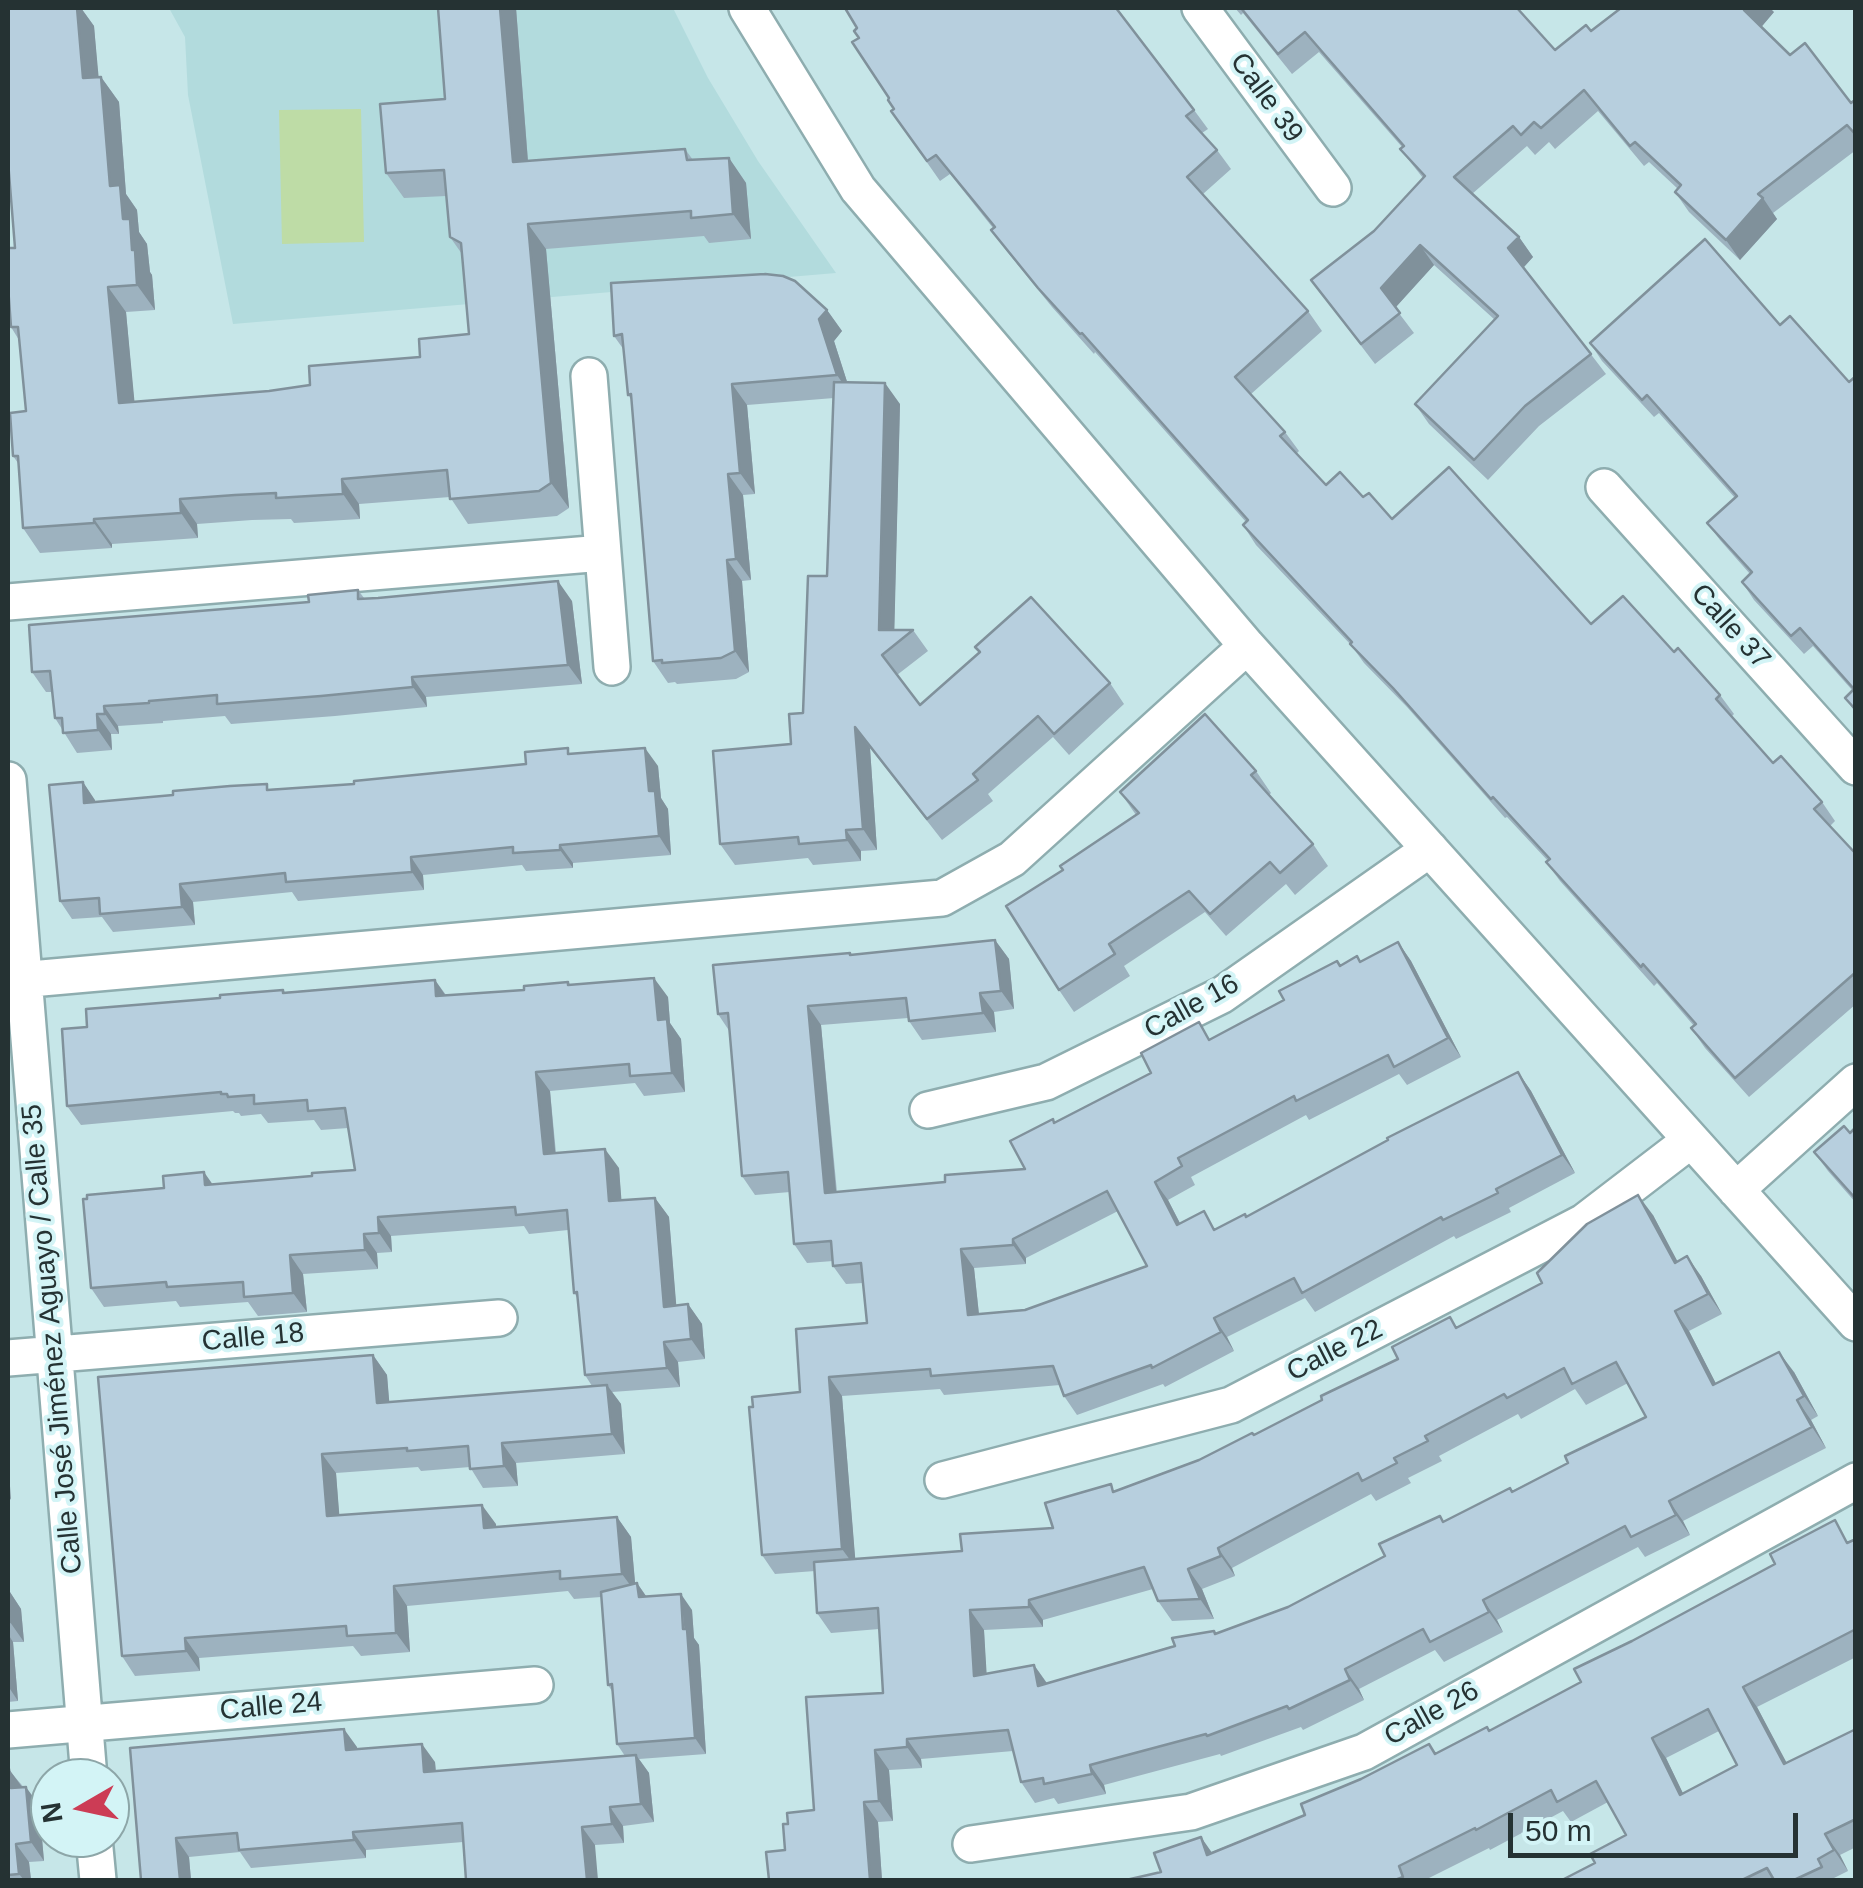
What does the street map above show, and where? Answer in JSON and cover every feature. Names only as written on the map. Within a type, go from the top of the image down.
[{"type":"street","points":[[747,8],[858,189],[1248,646],[1856,1323]]},
{"type":"street","name":"Calle 39","points":[[1200,8],[1333,188]]},
{"type":"street","points":[[589,376],[612,666]]},
{"type":"street","name":"Calle 37","points":[[1604,487],[1856,767]]},
{"type":"street","points":[[8,602],[603,553]]},
{"type":"street","points":[[16,980],[942,898],[1012,859],[1248,646]]},
{"type":"street","name":"Calle José Jiménez Aguayo / Calle 35","points":[[8,780],[16,980],[54,1354],[88,1758]]},
{"type":"street","name":"Calle 16","points":[[928,1110],[1046,1082],[1222,995],[1430,849]]},
{"type":"street","points":[[1736,1190],[1856,1082]]},
{"type":"street","name":"Calle 22","points":[[943,1480],[1231,1406],[1584,1222],[1691,1140]]},
{"type":"street","name":"Calle 18","points":[[8,1358],[500,1318]]},
{"type":"street","name":"Calle 26","points":[[971,1844],[1191,1812],[1364,1752],[1856,1481]]},
{"type":"street","name":"Calle 24","points":[[8,1730],[535,1685]]},
{"type":"shaded area","points":[[169,8],[673,8],[708,78],[758,161],[836,273],[233,324],[188,95],[185,37]]},
{"type":"green space","points":[[361,109],[364,242],[282,244],[279,110]]},
{"type":"building","points":[[8,8],[77,8],[83,78],[101,77],[110,186],[120,185],[123,219],[130,219],[137,285],[108,287],[119,403],[310,385],[309,366],[420,357],[419,339],[469,334],[461,243],[450,237],[444,170],[386,173],[380,104],[445,99],[438,8],[500,8],[513,162],[685,149],[687,160],[729,158],[733,214],[691,218],[691,211],[528,224],[551,483],[539,491],[450,499],[447,470],[342,479],[343,494],[276,498],[276,493],[180,499],[181,513],[23,528],[18,456],[13,456],[10,413],[26,411],[18,327],[11,327],[8,286],[8,248],[15,248],[8,161]]},
{"type":"building","points":[[845,8],[1116,8],[1194,110],[1186,116],[1217,150],[1187,177],[1308,311],[1235,377],[1285,432],[1280,436],[1326,485],[1340,472],[1363,497],[1369,493],[1392,519],[1449,467],[1591,624],[1623,596],[1674,652],[1678,648],[1720,695],[1716,699],[1773,763],[1781,756],[1822,802],[1814,809],[1856,854],[1856,972],[1735,1078],[1691,1028],[1696,1024],[1546,862],[1550,859],[1243,525],[1248,520],[1038,288],[991,230],[995,227],[936,155],[927,161],[891,111],[894,109],[889,98],[852,42],[859,38],[854,31],[857,28]]},
{"type":"building","points":[[1241,8],[1517,8],[1555,50],[1586,25],[1591,31],[1621,8],[1746,8],[1790,55],[1805,43],[1851,103],[1856,99],[1856,135],[1847,125],[1758,194],[1763,198],[1726,240],[1675,192],[1681,185],[1635,142],[1630,146],[1584,90],[1541,128],[1534,122],[1521,135],[1513,126],[1454,177],[1519,237],[1508,248],[1591,354],[1525,406],[1474,460],[1415,404],[1498,316],[1420,245],[1381,288],[1400,313],[1361,344],[1311,280],[1374,231],[1425,176],[1400,149],[1404,146],[1305,32],[1278,54]]},
{"type":"building","points":[[1705,239],[1780,325],[1790,316],[1849,382],[1856,376],[1856,710],[1845,698],[1854,689],[1800,628],[1791,636],[1742,582],[1752,572],[1707,523],[1737,496],[1647,395],[1642,400],[1590,343]]},
{"type":"building","points":[[765,274],[795,281],[827,310],[819,319],[837,375],[732,384],[740,473],[728,474],[736,559],[727,560],[735,651],[721,658],[653,661],[631,394],[628,395],[622,334],[614,336],[611,283]]},
{"type":"building","points":[[834,382],[885,383],[879,630],[913,630],[882,655],[920,705],[980,652],[975,647],[1031,597],[1110,683],[1054,734],[1038,716],[973,774],[978,780],[927,819],[855,727],[863,829],[846,830],[847,840],[799,844],[798,837],[720,844],[713,751],[791,744],[789,714],[803,713],[808,576],[827,576]]},
{"type":"building","points":[[558,581],[568,665],[412,677],[413,687],[321,696],[217,704],[217,695],[104,706],[105,714],[97,714],[98,730],[63,733],[62,718],[55,718],[50,671],[32,672],[29,625],[309,602],[308,595],[358,590],[358,599]]},
{"type":"building","points":[[1205,714],[1256,771],[1251,775],[1313,844],[1280,873],[1270,862],[1210,914],[1189,891],[1109,944],[1115,954],[1059,990],[1006,906],[1063,870],[1060,866],[1139,813],[1120,792]]},
{"type":"building","points":[[568,748],[568,754],[645,748],[649,791],[655,791],[659,836],[560,845],[560,850],[513,853],[513,847],[411,857],[412,872],[286,882],[285,873],[180,884],[182,907],[100,914],[99,898],[60,901],[49,785],[83,782],[84,803],[230,786],[267,784],[267,790],[354,784],[526,764],[525,752]]},
{"type":"building","points":[[995,940],[1001,991],[980,993],[983,1013],[909,1021],[906,998],[808,1006],[825,1193],[945,1182],[945,1175],[1025,1169],[1010,1141],[1151,1073],[1141,1053],[1199,1022],[1209,1040],[1284,1000],[1279,991],[1337,961],[1340,966],[1357,956],[1360,962],[1398,942],[1448,1038],[1394,1067],[1388,1055],[1296,1101],[1294,1096],[1178,1158],[1182,1166],[1155,1182],[1177,1225],[1204,1211],[1214,1230],[1245,1214],[1246,1217],[1387,1138],[1518,1072],[1562,1155],[1496,1189],[1498,1193],[1443,1220],[1441,1217],[1302,1293],[1294,1278],[1214,1318],[1221,1332],[1152,1368],[1151,1365],[1064,1396],[1053,1366],[931,1376],[930,1369],[829,1377],[842,1549],[762,1555],[749,1407],[753,1407],[752,1397],[800,1392],[796,1329],[867,1323],[861,1263],[833,1266],[831,1241],[794,1244],[788,1172],[742,1176],[728,1013],[718,1014],[713,965]],"holes":[[[1107,1191],[1147,1266],[1025,1310],[968,1315],[961,1249],[1013,1245],[1013,1239]]]},
{"type":"building","points":[[654,978],[658,1020],[667,1019],[672,1073],[630,1076],[629,1064],[536,1072],[544,1154],[605,1149],[609,1201],[655,1198],[664,1307],[688,1304],[691,1339],[664,1342],[667,1368],[585,1375],[567,1210],[516,1215],[515,1207],[378,1217],[379,1233],[364,1234],[365,1250],[290,1255],[293,1293],[244,1297],[243,1282],[167,1287],[166,1282],[91,1288],[83,1199],[87,1195],[164,1188],[163,1176],[204,1172],[205,1185],[355,1170],[345,1108],[308,1111],[307,1100],[254,1104],[254,1095],[228,1097],[221,1092],[67,1106],[62,1029],[87,1027],[86,1009],[435,980],[436,996],[524,990],[524,986],[568,982]]},
{"type":"building","points":[[1844,1126],[1850,1133],[1856,1127],[1856,1199],[1814,1152]]},
{"type":"building","points":[[1638,1195],[1675,1263],[1687,1256],[1708,1294],[1675,1311],[1713,1385],[1779,1352],[1804,1396],[1797,1400],[1812,1427],[1669,1501],[1676,1515],[1631,1537],[1625,1526],[1483,1600],[1489,1612],[1430,1642],[1423,1629],[1345,1669],[1350,1680],[1289,1709],[1287,1706],[1207,1736],[1090,1765],[1092,1774],[1044,1784],[1043,1778],[1021,1782],[1008,1730],[907,1739],[907,1747],[875,1750],[879,1801],[864,1802],[870,1880],[769,1880],[766,1852],[785,1850],[783,1824],[788,1824],[787,1813],[814,1810],[806,1697],[883,1693],[878,1608],[817,1613],[814,1562],[962,1551],[960,1534],[1053,1528],[1045,1503],[1111,1484],[1113,1492],[1199,1460],[1398,1359],[1392,1347],[1450,1317],[1456,1328],[1542,1283],[1537,1273],[1587,1224]],"holes":[[[1616,1362],[1646,1417],[1565,1456],[1568,1463],[1512,1492],[1510,1488],[1443,1522],[1440,1516],[1379,1544],[1385,1556],[1288,1607],[1215,1634],[1214,1631],[1172,1638],[1175,1646],[1038,1686],[1034,1665],[974,1676],[970,1610],[1029,1607],[1029,1600],[1144,1567],[1158,1601],[1200,1599],[1188,1569],[1221,1556],[1218,1548],[1358,1473],[1362,1481],[1397,1463],[1394,1458],[1428,1441],[1425,1436],[1504,1394],[1507,1398],[1564,1368],[1572,1384]]]},
{"type":"building","points":[[373,1355],[377,1403],[607,1385],[612,1434],[502,1443],[504,1466],[470,1469],[468,1446],[322,1454],[327,1516],[482,1505],[484,1528],[617,1517],[622,1574],[560,1579],[560,1571],[394,1586],[396,1633],[347,1636],[346,1626],[185,1638],[186,1651],[122,1656],[98,1377]]},
{"type":"building","points":[[1835,1520],[1847,1543],[1856,1539],[1856,1629],[1743,1687],[1784,1764],[1856,1729],[1856,1819],[1825,1834],[1834,1850],[1818,1859],[1822,1867],[1794,1880],[1774,1880],[1767,1868],[1742,1880],[1562,1880],[1595,1863],[1590,1854],[1626,1835],[1596,1781],[1557,1802],[1551,1790],[1399,1866],[1403,1877],[1395,1880],[1126,1880],[1161,1872],[1154,1853],[1201,1837],[1207,1855],[1305,1815],[1301,1804],[1429,1744],[1435,1754],[1487,1727],[1489,1731],[1581,1682],[1574,1669],[1775,1564],[1770,1554]],"holes":[[[1708,1709],[1737,1765],[1680,1795],[1652,1738]]]},
{"type":"building","points":[[637,1583],[639,1597],[681,1594],[695,1738],[617,1744],[601,1592]]},
{"type":"building","points":[[344,1729],[346,1750],[422,1744],[424,1772],[636,1755],[641,1804],[610,1807],[612,1824],[582,1827],[587,1880],[466,1880],[462,1823],[353,1832],[354,1840],[239,1850],[237,1833],[176,1838],[180,1880],[141,1880],[130,1748]]},
{"type":"building","points":[[9,1769],[11,1788],[26,1787],[30,1842],[16,1844],[19,1874],[8,1875]]}]
